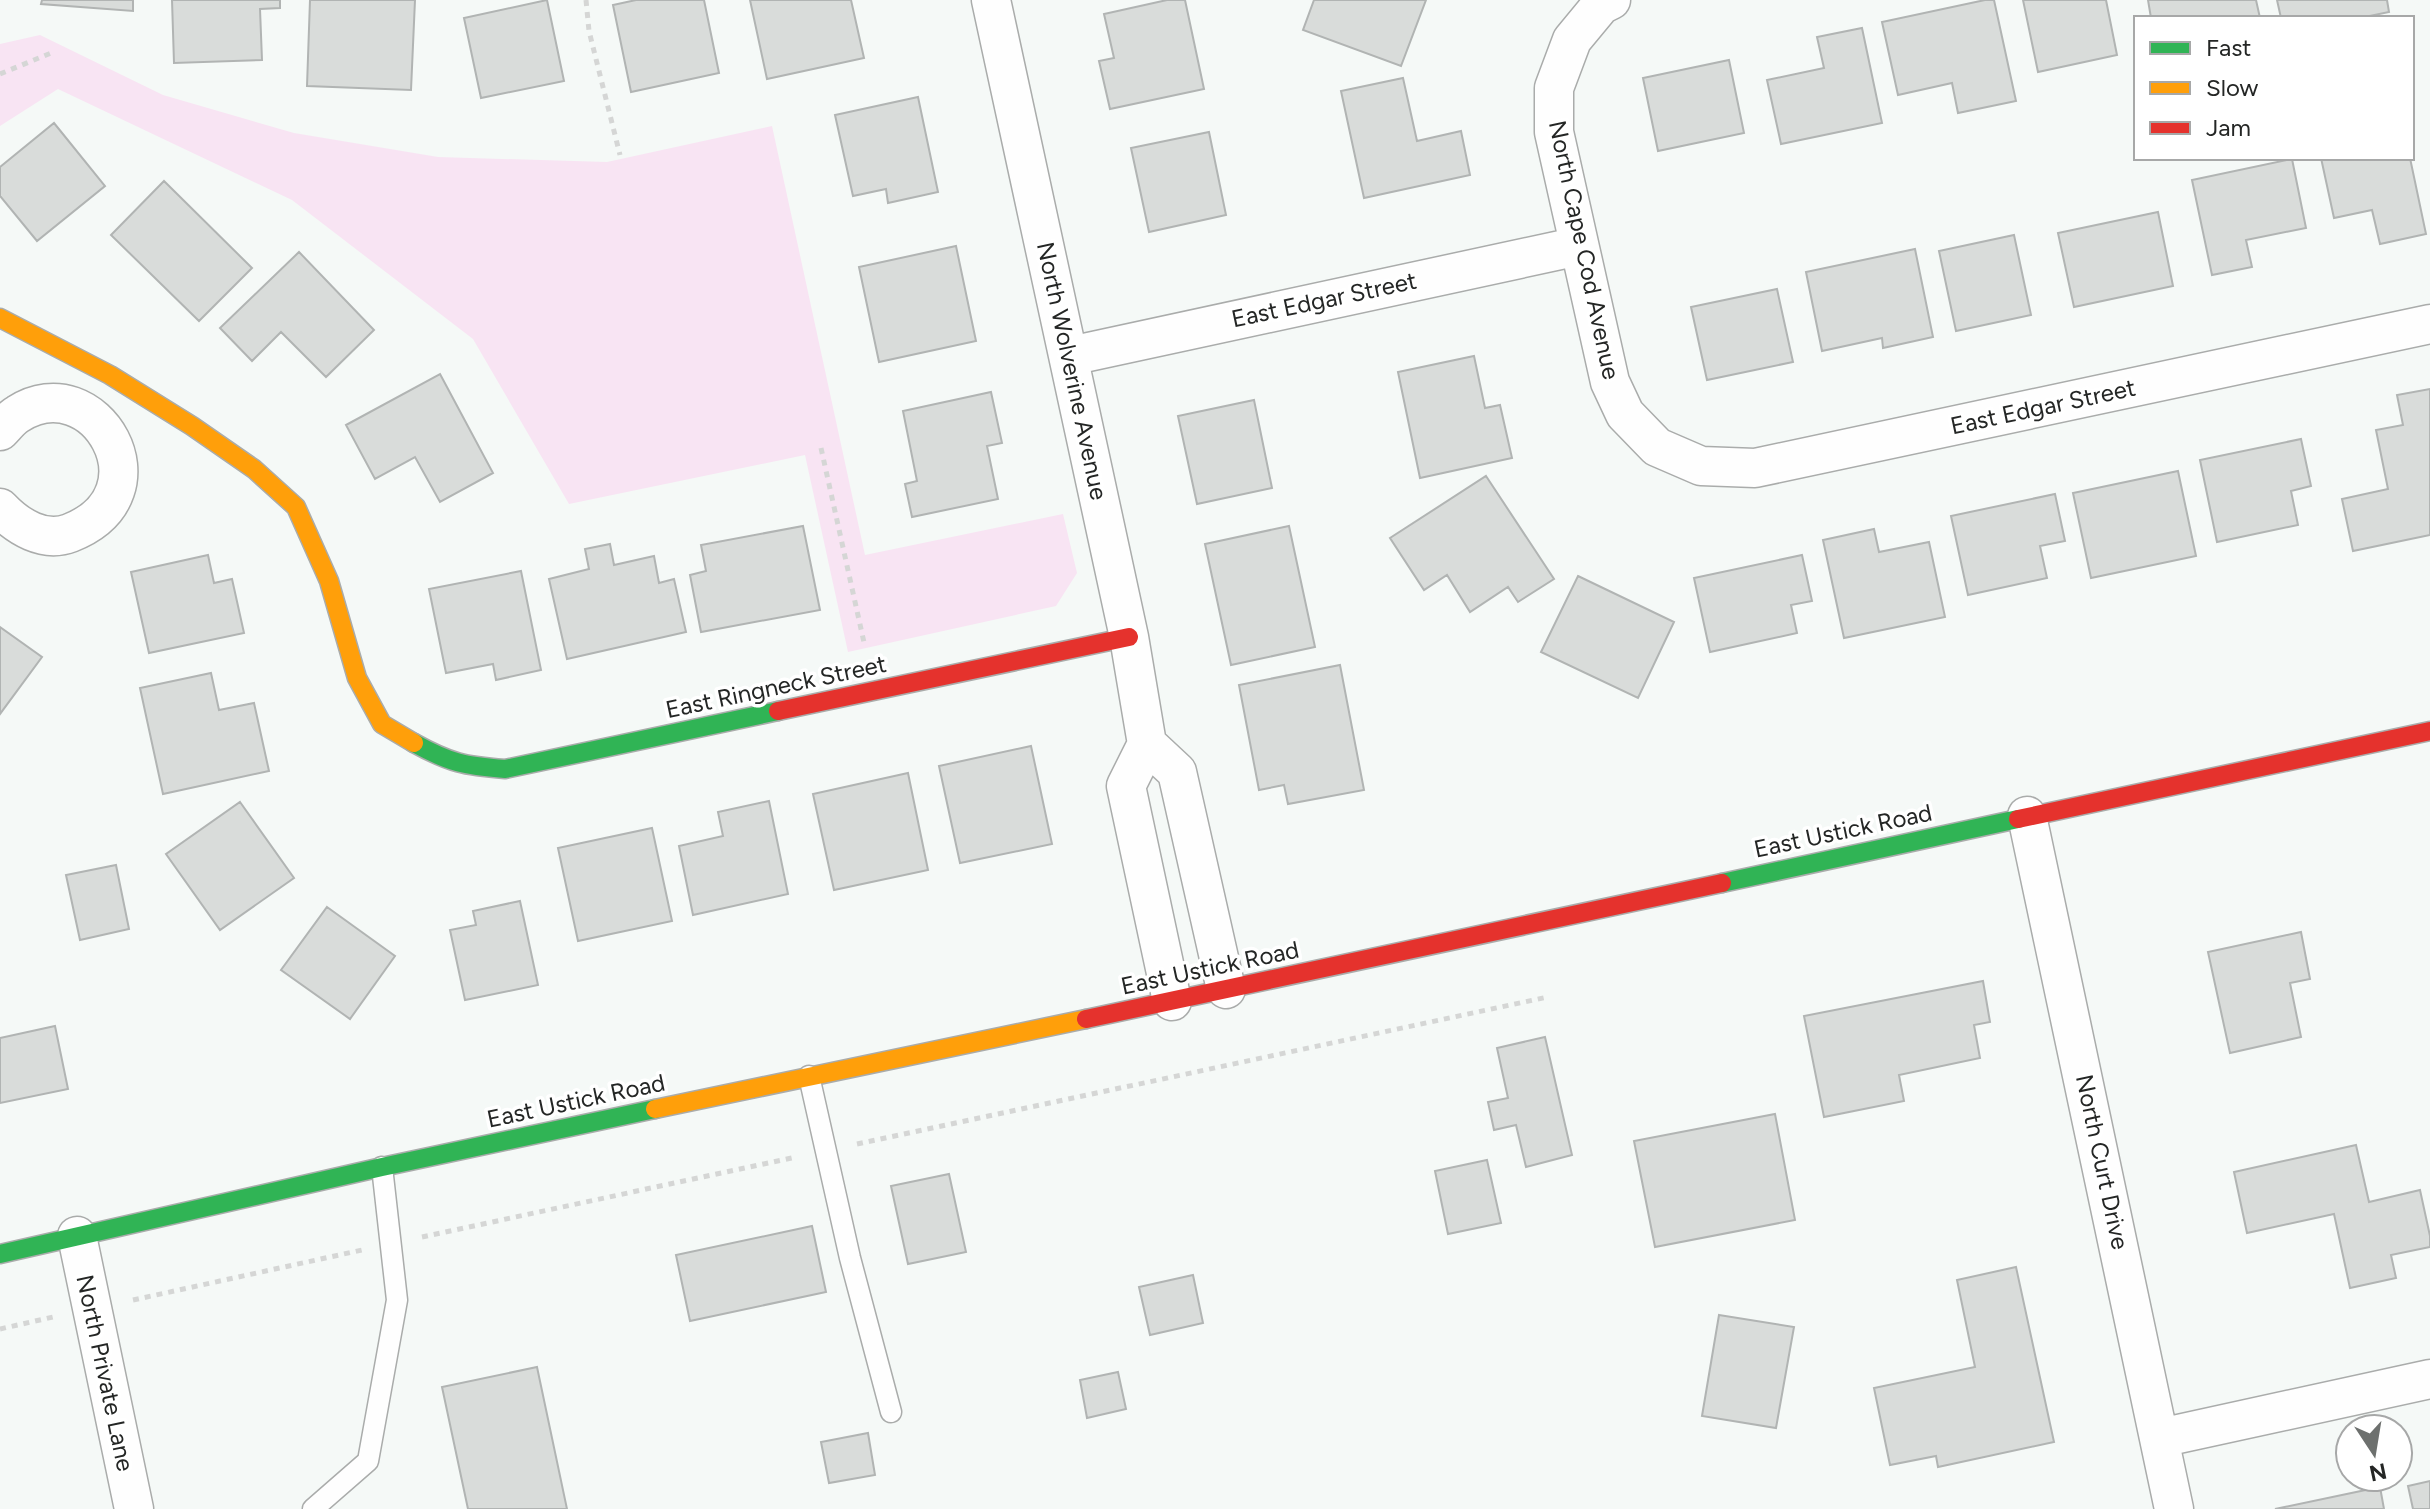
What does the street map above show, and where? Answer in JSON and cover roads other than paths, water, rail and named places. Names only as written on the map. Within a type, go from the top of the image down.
[{"type":"main road","name":"East Ringneck Street","points":[[0,318],[110,375],[192,426],[254,469],[296,507],[329,581],[357,678],[382,724],[434,754],[464,766],[505,769],[1129,637]]},
{"type":"main road","name":"East Ustick Road","points":[[0,1254],[382,1167],[2430,731]]},
{"type":"street","name":"North Wolverine Avenue","points":[[991,0],[1129,637],[1147,744]]},
{"type":"street","name":"North Cape Cod Avenue","points":[[1611,0],[1601,5],[1572,40],[1554,88],[1554,132],[1610,382],[1625,414],[1657,447]]},
{"type":"street","name":"East Edgar Street","points":[[1070,356],[1579,246]]},
{"type":"street","name":"East Edgar Street","points":[[1657,447],[1701,466],[1755,468],[2430,324]]},
{"type":"street","points":[[91,415],[110,375]]},
{"type":"street","points":[[0,431],[17,414],[41,404],[67,405],[91,415],[109,434],[118,457],[118,484],[108,507],[89,525],[65,535],[39,534],[15,524],[0,508]]},
{"type":"street","points":[[1172,1001],[1126,786],[1147,744],[1177,772],[1226,989]]},
{"type":"street","name":"North Curt Drive","points":[[2027,816],[2174,1509]]},
{"type":"street","name":"North Private Lane","points":[[77,1236],[134,1509]]},
{"type":"street","points":[[2160,1438],[2430,1379]]},
{"type":"lane","points":[[809,1076],[850,1258],[891,1412]]},
{"type":"lane","points":[[313,1509],[368,1461],[397,1300],[382,1167]]}]
